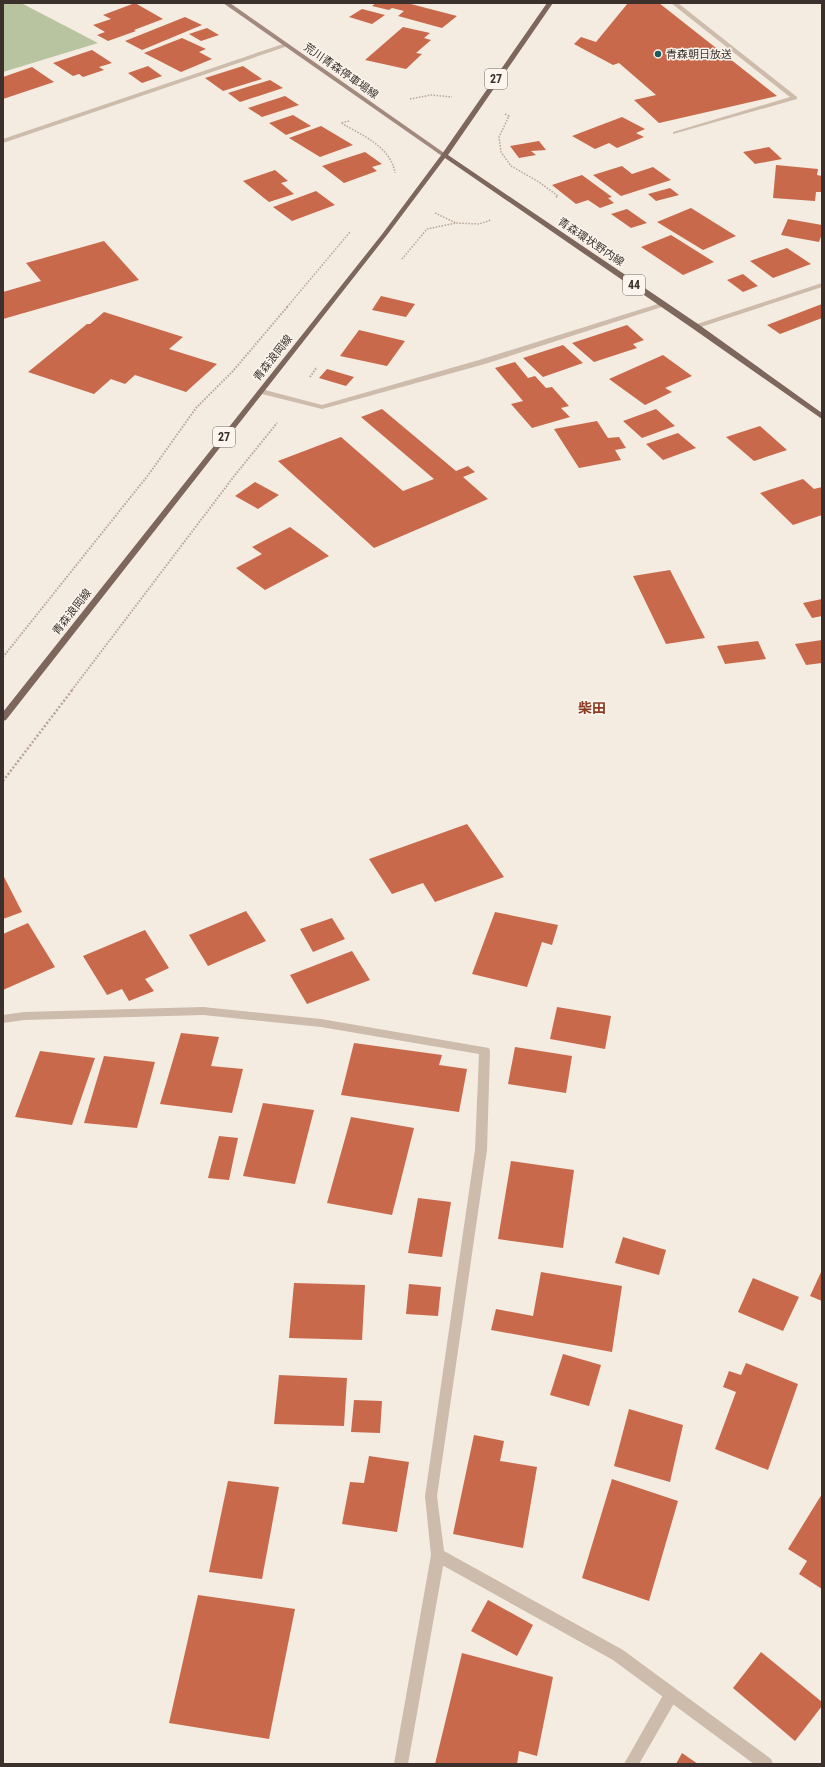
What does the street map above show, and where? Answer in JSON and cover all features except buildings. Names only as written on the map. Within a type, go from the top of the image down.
[{"type":"main road","name":"荒川青森停車場線","points":[[226,3],[444,155]]},
{"type":"main road","name":"青森浪岡線","points":[[3,718],[385,234],[444,155],[550,3]]},
{"type":"main road","name":"青森環状野内線","points":[[444,155],[695,326],[822,417]]},
{"type":"street","points":[[674,3],[795,98],[675,133]]},
{"type":"street","points":[[3,141],[286,45]]},
{"type":"street","points":[[695,326],[822,284]]},
{"type":"street","points":[[261,391],[322,407],[482,362],[664,305]]},
{"type":"street","points":[[3,1019],[24,1016],[204,1011],[321,1023],[485,1051],[481,1150],[431,1496],[438,1555],[401,1764]]},
{"type":"street","points":[[438,1555],[618,1654],[766,1764]]},
{"type":"street","points":[[631,1764],[671,1694]]},
{"type":"path","points":[[402,259],[427,229],[456,224],[479,224],[523,209]]},
{"type":"path","points":[[3,657],[149,474],[196,408],[233,370],[353,228]]},
{"type":"path","points":[[3,781],[235,475],[296,400],[320,362]]},
{"type":"green space","points":[[3,3],[21,3],[98,43],[3,72]]},
{"type":"place","name":"青森朝日放送","points":[[658,54]]},
{"type":"district","name":"柴田","points":[[592,708]]}]
